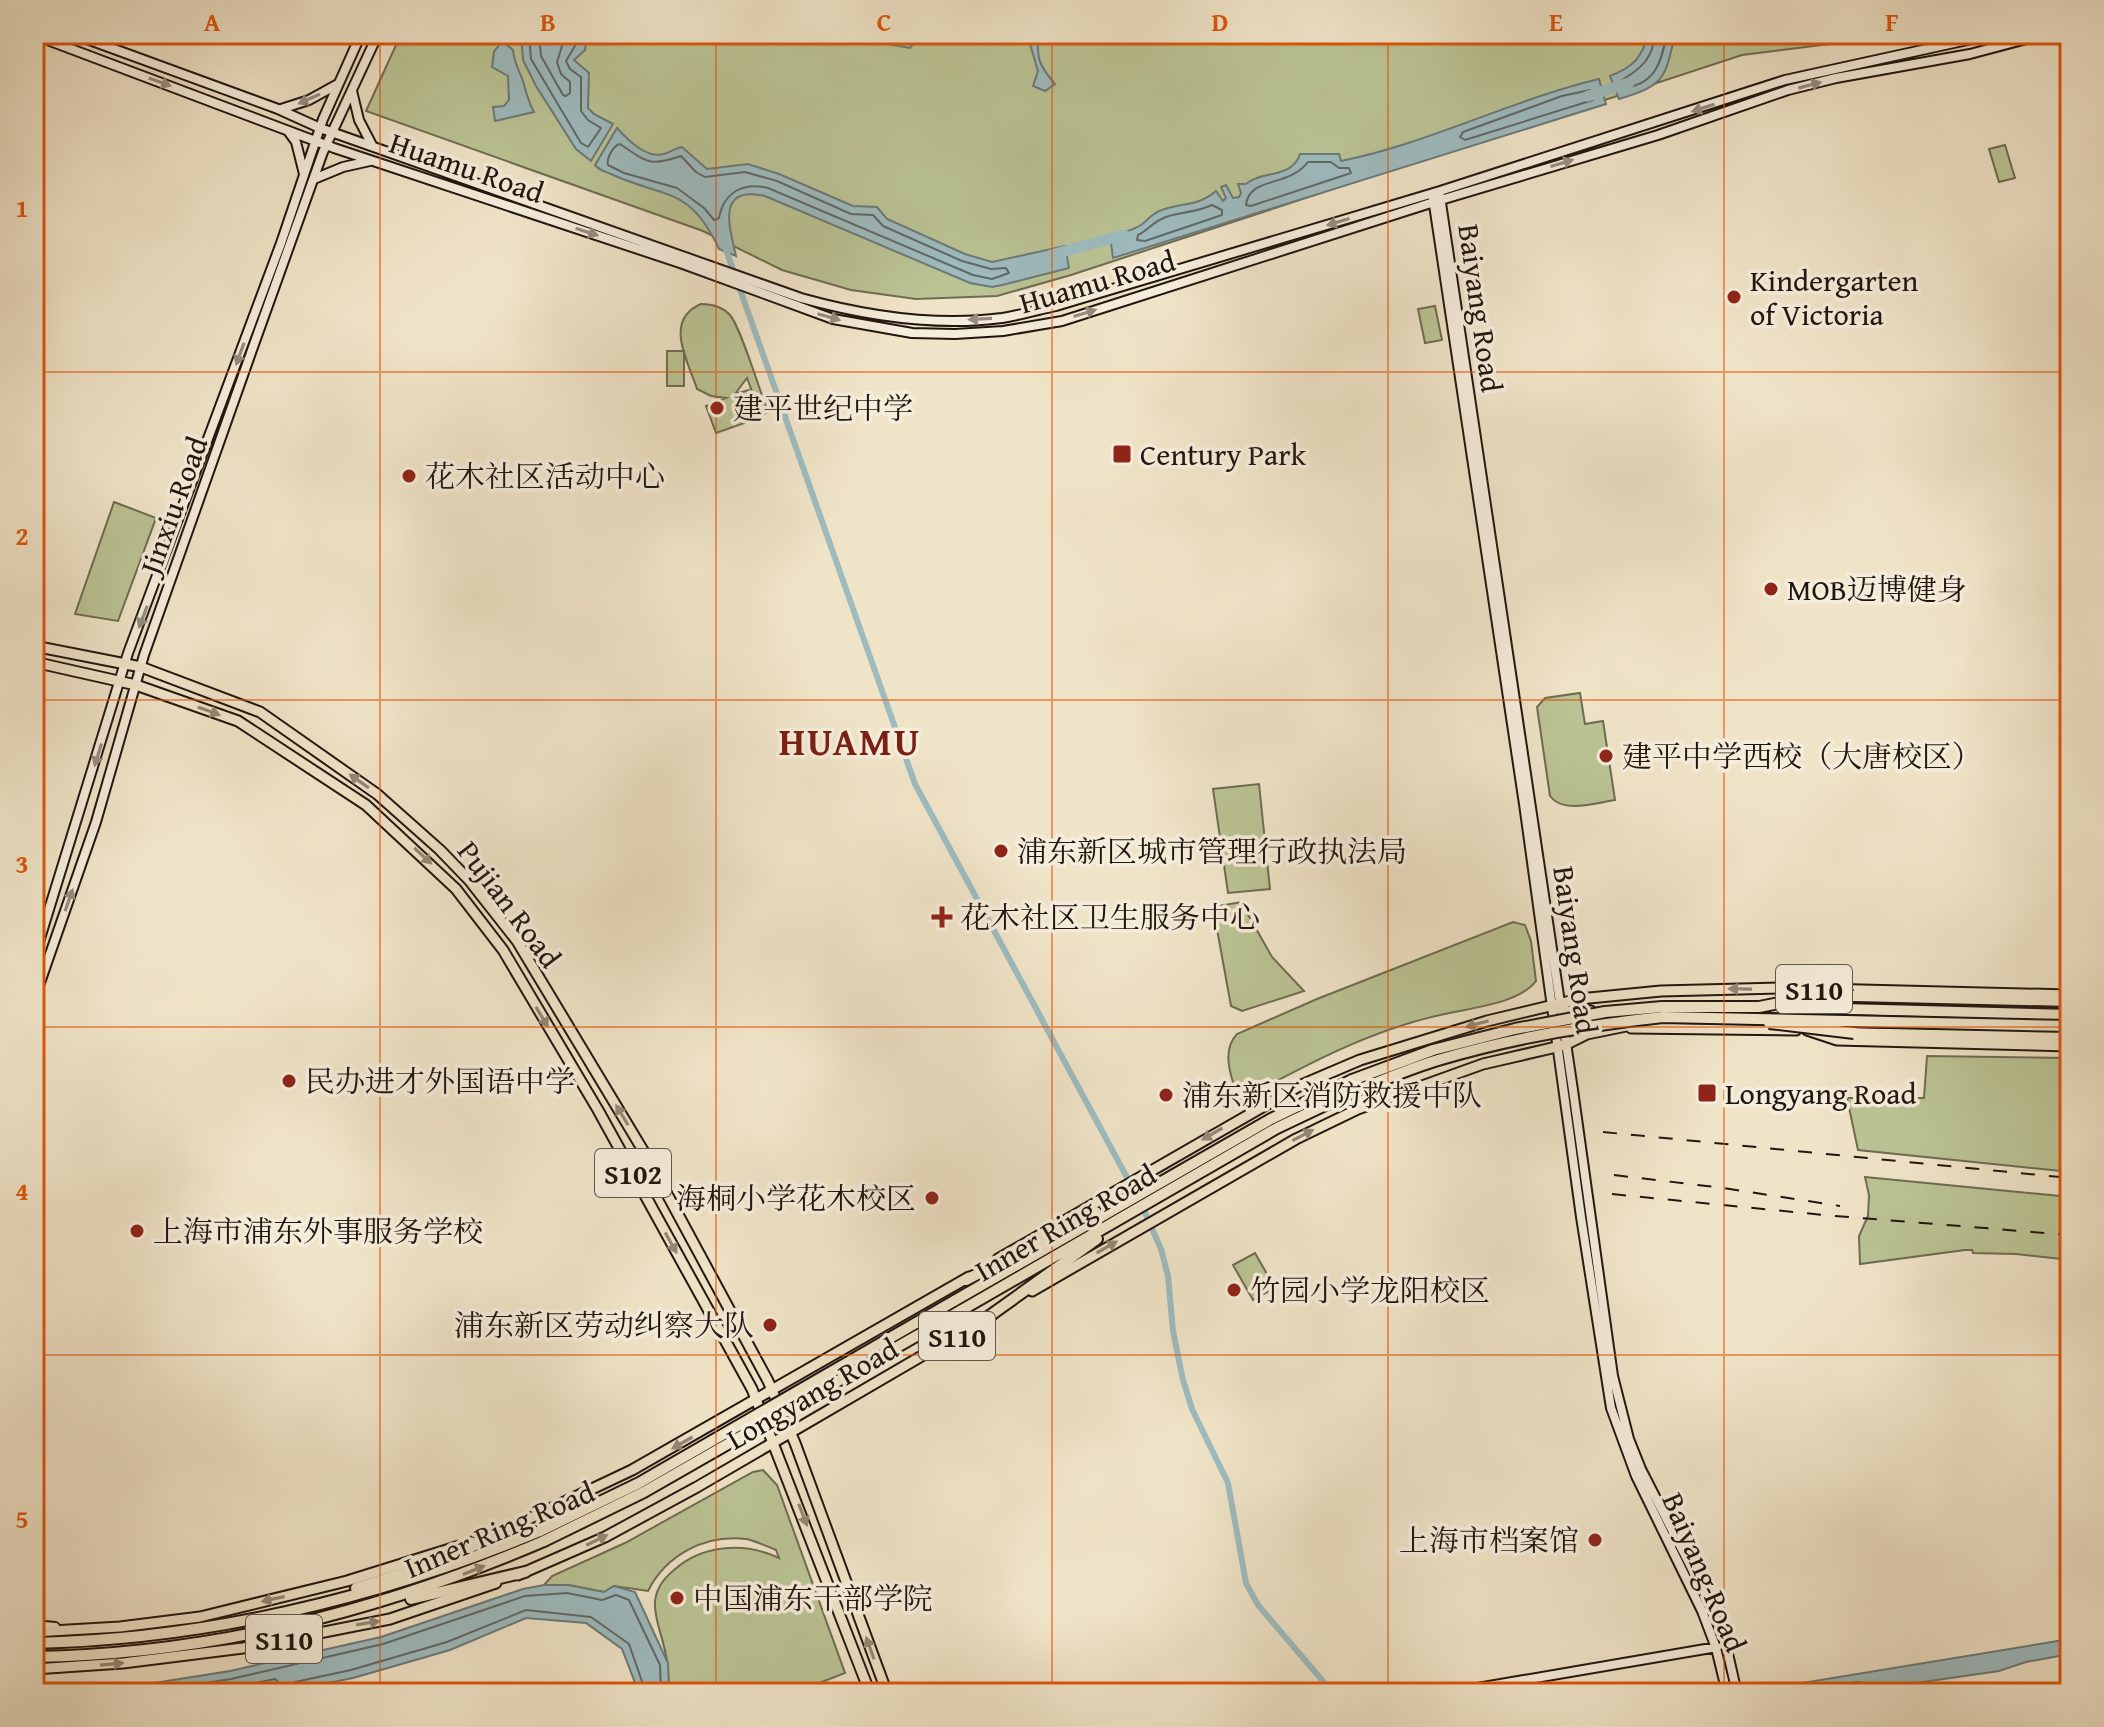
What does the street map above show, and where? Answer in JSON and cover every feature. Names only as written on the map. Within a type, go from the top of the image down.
[{"type":"highway","points":[[1759,1007],[1826,997],[2070,998]]},
{"type":"highway","name":"Inner Ring Road","points":[[1150,1195],[1167,1179],[1271,1119],[1433,1050],[1515,1029],[1662,1007],[2070,1013]]},
{"type":"highway","name":"Inner Ring Road","points":[[34,1657],[204,1643],[347,1612],[450,1579],[644,1492],[1124,1205],[1224,1158],[1354,1085],[1517,1038],[1663,1017],[2070,1027]]},
{"type":"highway","points":[[1727,1017],[1831,1032],[2070,1037]]},
{"type":"highway","points":[[966,1280],[1124,1205]]},
{"type":"highway","points":[[988,1317],[1083,1248],[1124,1205]]},
{"type":"highway","points":[[239,1622],[411,1572],[470,1549],[508,1529]]},
{"type":"highway","name":"Inner Ring Road","points":[[34,1643],[153,1635],[239,1622],[389,1586],[542,1536]]},
{"type":"highway","points":[[347,1612],[525,1572]]},
{"type":"main road","name":"Huamu Road","points":[[73,34],[278,109],[320,128],[836,308],[899,319],[954,321],[1002,318],[1056,306],[1672,130],[1788,90],[1836,78],[1970,54],[2045,34]]},
{"type":"main road","name":"Jinxiu Road","points":[[34,1000],[96,822],[141,667],[309,177],[320,128],[361,34]]},
{"type":"main road","name":"Jinxiu Road","points":[[34,958],[125,665],[309,177],[378,34]]},
{"type":"main road","name":"Huamu Road","points":[[34,35],[327,145],[833,319],[912,333],[1003,331],[1062,321],[1785,80],[1995,34]]},
{"type":"main road","points":[[2065,34],[2070,59]]},
{"type":"main road","points":[[278,109],[309,100],[338,84]]},
{"type":"main road","points":[[352,89],[359,120],[373,145]]},
{"type":"main road","points":[[288,130],[296,142],[309,177],[371,160]]},
{"type":"main road","name":"Baiyang Road","points":[[1437,197],[1558,1007],[1597,1291],[1613,1376],[1629,1439],[1641,1469],[1698,1579],[1726,1645],[1737,1693]]},
{"type":"main road","name":"Pujian Road","points":[[34,646],[141,667],[260,712],[377,794],[440,850],[469,880],[517,941],[647,1157],[772,1389]]},
{"type":"main road","name":"Pujian Road","points":[[34,662],[120,680],[238,721],[366,805],[456,889],[503,950],[598,1110],[757,1399]]},
{"type":"main road","name":"S110","points":[[1124,1205],[1139,1176],[1276,1098],[1341,1067],[1487,1021],[1558,1007],[1579,999],[1634,992],[1726,988],[2070,998]]},
{"type":"main road","points":[[1767,990],[1823,993],[1854,1006]]},
{"type":"main road","name":"S110","points":[[1558,1007],[1586,1012],[1695,1003],[2070,1013]]},
{"type":"main road","name":"Longyang Road","points":[[34,1669],[205,1654],[372,1623],[416,1611],[525,1572],[633,1522],[1296,1139],[1358,1109],[1483,1064],[1561,1046],[1587,1034],[1668,1019],[2070,1027]]},
{"type":"main road","points":[[1837,1040],[1869,1023]]},
{"type":"main road","name":"Longyang Road","points":[[1619,1028],[1805,1030],[1869,1023]]},
{"type":"main road","name":"Longyang Road","points":[[1805,1030],[1837,1040],[2070,1046]]},
{"type":"main road","name":"Longyang Road","points":[[34,1632],[200,1617],[413,1562],[508,1529],[608,1483],[966,1280]]},
{"type":"main road","name":"Baiyang Road","points":[[1597,1291],[1605,1377],[1620,1438],[1702,1611],[1716,1648],[1726,1689]]},
{"type":"main road","name":"S102","points":[[772,1389],[791,1432],[887,1693]]},
{"type":"main road","name":"S102","points":[[757,1399],[870,1693]]},
{"type":"main road","points":[[34,1625],[104,1628]]},
{"type":"main road","points":[[1448,1693],[1726,1645]]},
{"type":"green space","points":[[401,34],[1908,34],[1742,55],[1071,275],[997,296],[916,299],[851,290],[782,270],[703,231],[366,111]]},
{"type":"green space","points":[[2005,145],[2015,178],[1999,182],[1989,149]]},
{"type":"green space","points":[[701,304],[713,305],[730,315],[745,346],[768,412],[761,415],[747,378],[735,394],[749,390],[759,418],[716,433],[706,406],[726,398],[711,396],[697,389],[681,342],[683,320]]},
{"type":"green space","points":[[1435,306],[1442,340],[1425,343],[1418,309]]},
{"type":"green space","points":[[667,351],[684,351],[684,386],[667,386]]},
{"type":"green space","points":[[114,502],[156,518],[118,621],[75,614]]},
{"type":"green space","points":[[1580,693],[1585,724],[1603,721],[1615,800],[1571,806],[1563,805],[1550,796],[1537,707],[1545,698]]},
{"type":"green space","points":[[1259,784],[1270,889],[1228,893],[1213,789]]},
{"type":"green space","points":[[1241,902],[1272,957],[1304,991],[1242,1011],[1231,1006],[1213,907]]},
{"type":"green space","points":[[1513,922],[1525,925],[1531,941],[1536,981],[1528,989],[1506,1000],[1387,1030],[1312,1063],[1239,1101],[1228,1057],[1237,1034]]},
{"type":"green space","points":[[1927,1056],[2070,1058],[2070,1172],[1858,1150],[1847,1098],[1924,1098]]},
{"type":"green space","points":[[1865,1177],[2070,1197],[2070,1260],[1965,1250],[1860,1264],[1859,1236],[1868,1216],[1869,1195]]},
{"type":"green space","points":[[1255,1253],[1275,1288],[1253,1300],[1233,1265]]},
{"type":"green space","points":[[763,1470],[777,1485],[845,1673],[794,1693],[669,1693],[666,1655],[655,1607],[660,1586],[685,1561],[711,1551],[752,1549],[779,1558],[776,1550],[750,1540],[716,1540],[688,1550],[665,1567],[648,1591],[614,1586],[604,1592],[568,1585],[544,1585],[552,1576],[625,1543],[753,1472]]},
{"type":"water","points":[[521,34],[580,34],[586,43],[585,50],[574,60],[589,73],[588,108],[613,124],[591,161],[576,149],[536,86],[523,60]]},
{"type":"water","points":[[875,34],[921,34],[910,48],[882,43]]},
{"type":"water","points":[[1027,34],[1038,34],[1040,61],[1055,84],[1045,91],[1033,86],[1038,71]]},
{"type":"water","points":[[1648,34],[1675,34],[1665,71],[1646,89],[1619,99],[1610,76],[1635,61]]},
{"type":"water","points":[[502,41],[513,50],[534,112],[495,121],[493,107],[504,106],[509,100],[508,76],[492,67],[494,52]]},
{"type":"water","points":[[1599,79],[1606,104],[1113,258],[1110,236],[1137,227],[1159,211],[1196,202],[1216,191],[1223,201],[1226,198],[1221,187],[1226,185],[1233,198],[1239,197],[1238,184],[1284,171],[1296,162],[1300,154],[1339,154],[1341,161],[1374,153]]},
{"type":"water","points":[[617,128],[650,154],[664,154],[682,147],[707,169],[748,164],[853,206],[877,207],[887,219],[965,254],[992,262],[1065,246],[1069,268],[992,287],[970,283],[765,196],[749,194],[732,203],[730,211],[729,222],[736,256],[719,249],[708,228],[686,204],[602,171],[595,165]]},
{"type":"water","points":[[568,1585],[604,1592],[614,1586],[635,1592],[668,1663],[669,1693],[639,1693],[622,1649],[586,1623],[526,1618],[450,1650],[353,1678],[278,1693],[34,1693],[34,1689],[116,1689],[230,1671],[381,1637],[523,1589]]},
{"type":"water","points":[[2070,1639],[2070,1654],[2026,1662],[1999,1671],[1847,1693],[1742,1693]]},
{"type":"waterway","points":[[1588,96],[1629,83]]},
{"type":"waterway","points":[[1051,255],[1124,235]]},
{"type":"waterway","points":[[725,247],[915,784],[1137,1196]]},
{"type":"waterway","points":[[1142,1206],[1161,1249],[1168,1276],[1173,1331],[1192,1409],[1228,1483],[1246,1583],[1258,1605],[1333,1693]]},
{"type":"railway","points":[[1603,1132],[2070,1178]]},
{"type":"railway","points":[[1614,1175],[1840,1206]]},
{"type":"railway","points":[[1612,1194],[2070,1235]]},
{"type":"place","name":"Kindergarten of Victoria","points":[[1734,297]]},
{"type":"place","name":"建平世纪中学","points":[[717,408]]},
{"type":"place","name":"Century Park","points":[[1122,454]]},
{"type":"place","name":"花木社区活动中心","points":[[409,476]]},
{"type":"place","name":"MOB迈博健身","points":[[1771,589]]},
{"type":"place","name":"建平中学西校（大唐校区）","points":[[1606,756]]},
{"type":"place","name":"浦东新区城市管理行政执法局","points":[[1001,851]]},
{"type":"place","name":"花木社区卫生服务中心","points":[[942,917]]},
{"type":"place","name":"民办进才外国语中学","points":[[289,1081]]},
{"type":"place","name":"Longyang Road","points":[[1707,1093]]},
{"type":"place","name":"浦东新区消防救援中队","points":[[1166,1095]]},
{"type":"place","name":"海桐小学花木校区","points":[[932,1198]]},
{"type":"place","name":"上海市浦东外事服务学校","points":[[137,1231]]},
{"type":"place","name":"竹园小学龙阳校区","points":[[1234,1290]]},
{"type":"place","name":"浦东新区劳动纠察大队","points":[[770,1325]]},
{"type":"place","name":"上海市档案馆","points":[[1595,1540]]},
{"type":"place","name":"中国浦东干部学院","points":[[677,1598]]},
{"type":"district","name":"HUAMU","points":[[850,741]]}]
